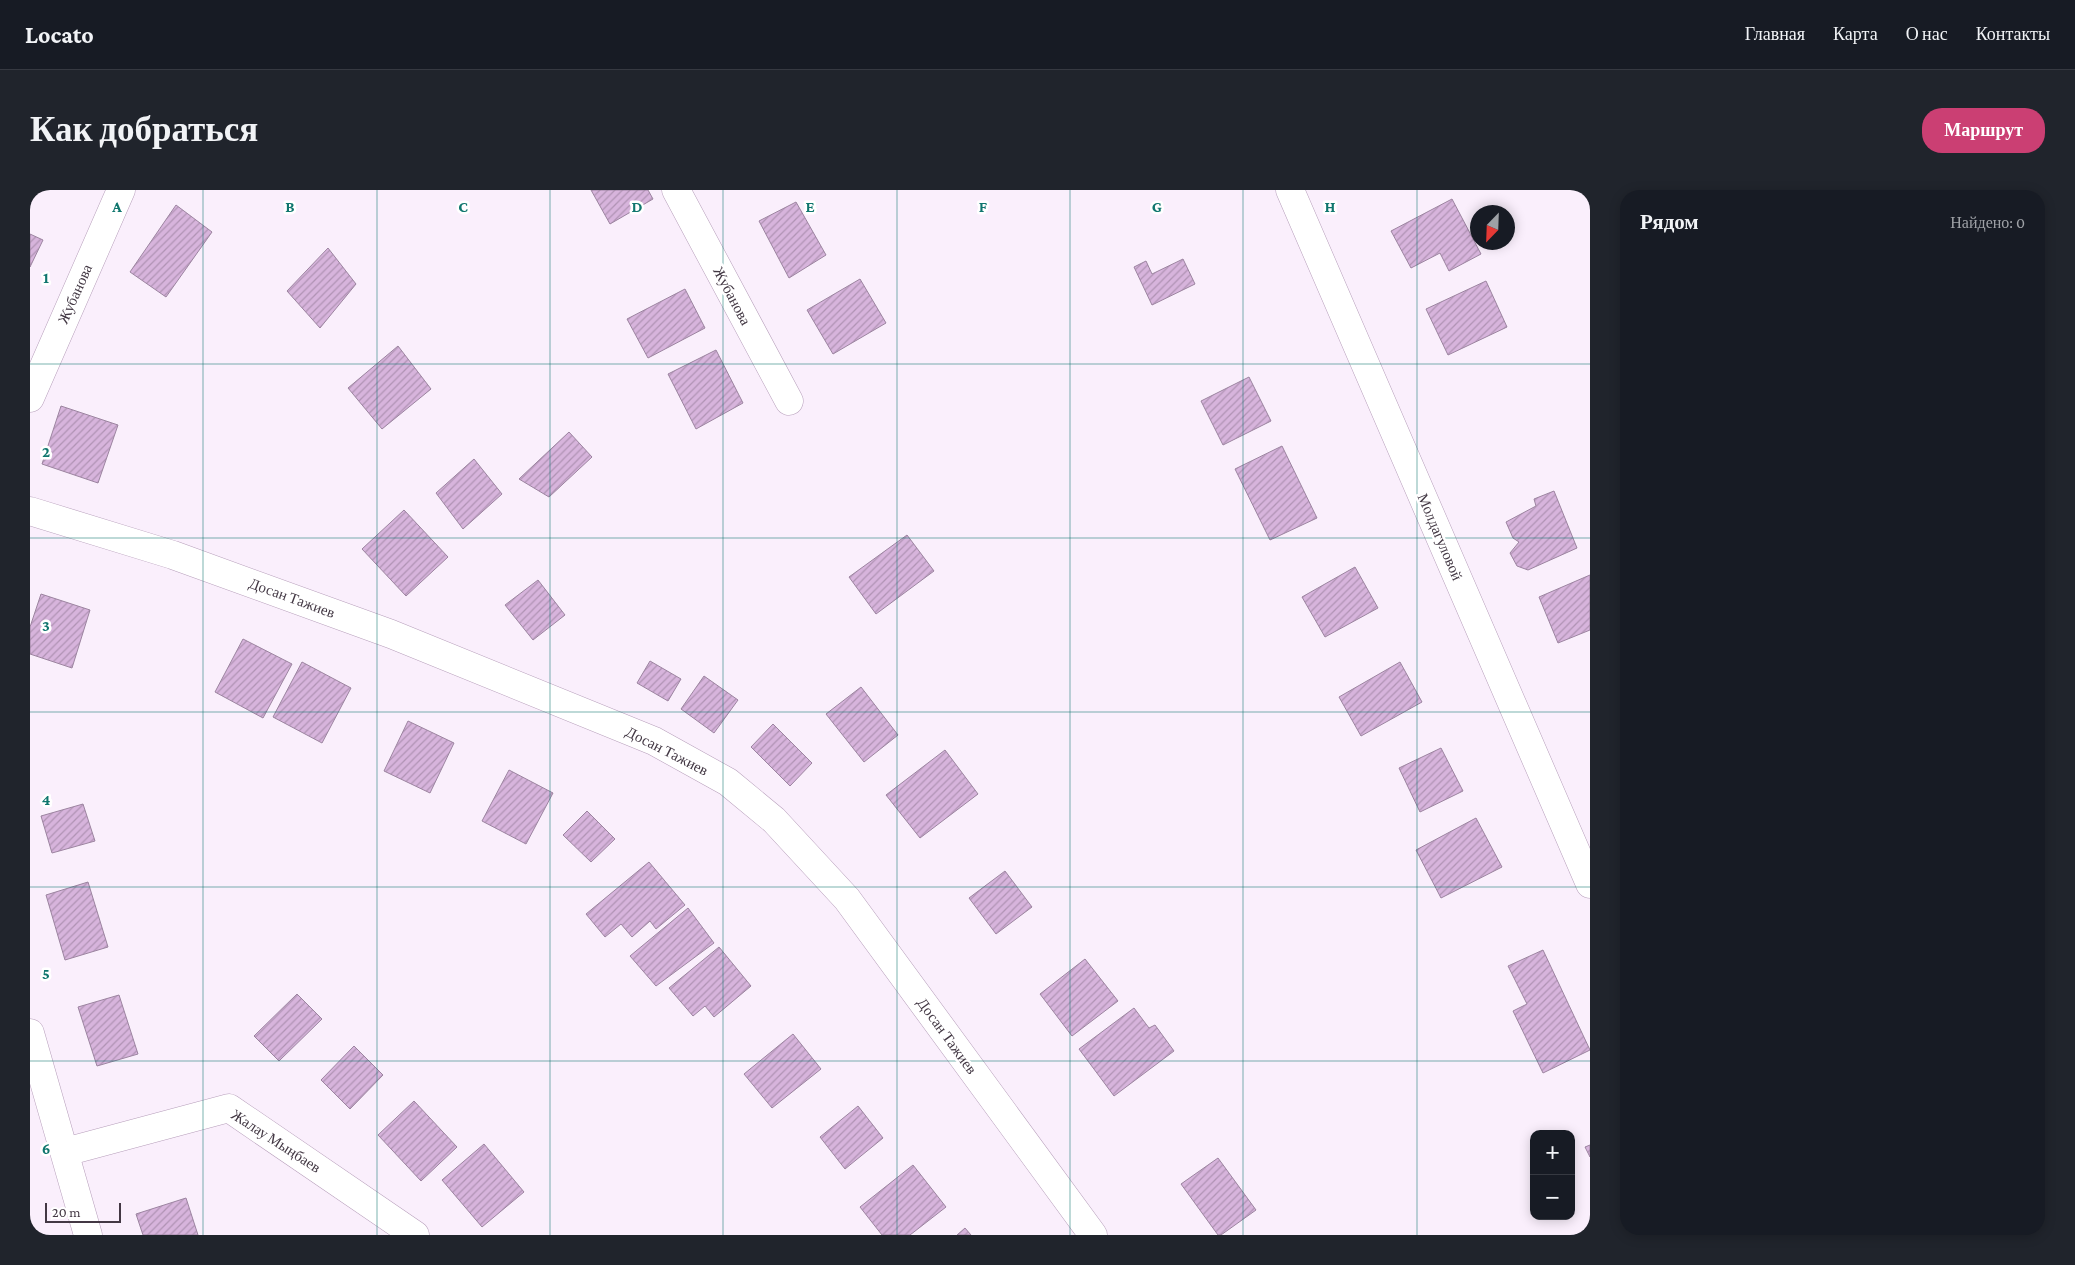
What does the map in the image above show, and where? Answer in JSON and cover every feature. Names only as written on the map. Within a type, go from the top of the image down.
[{"type":"street","name":"Жубанова","points":[[30,398],[120,190]]},
{"type":"street","name":"Жубанова","points":[[676,190],[789,401]]},
{"type":"street","name":"Молдагуловой","points":[[1290,190],[1590,884]]},
{"type":"street","name":"Досан Тажиев","points":[[30,511],[173,555],[391,634],[654,741],[728,782],[774,820],[847,898],[1093,1235]]},
{"type":"street","points":[[30,1033],[88,1235]]},
{"type":"street","name":"Жалау Мыңбаев","points":[[65,1152],[229,1108],[414,1235]]},
{"type":"building","points":[[591,190],[648,190],[653,199],[610,224]]},
{"type":"building","points":[[1452,199],[1470,233],[1470,250],[1479,250],[1481,254],[1449,271],[1440,253],[1411,268],[1391,231]]},
{"type":"building","points":[[796,202],[826,255],[789,278],[759,221]]},
{"type":"building","points":[[176,205],[212,232],[166,297],[130,272]]},
{"type":"building","points":[[30,234],[43,240],[30,267]]},
{"type":"building","points":[[328,248],[356,284],[320,328],[287,291]]},
{"type":"building","points":[[1183,259],[1195,284],[1152,305],[1134,267],[1146,261],[1152,274]]},
{"type":"building","points":[[860,279],[886,323],[833,354],[807,310]]},
{"type":"building","points":[[1486,281],[1507,327],[1448,355],[1426,309]]},
{"type":"building","points":[[685,289],[705,328],[648,358],[627,319]]},
{"type":"building","points":[[398,346],[431,389],[382,429],[348,388]]},
{"type":"building","points":[[716,350],[743,403],[696,429],[668,374]]},
{"type":"building","points":[[1249,377],[1271,421],[1223,445],[1201,401]]},
{"type":"building","points":[[61,406],[118,425],[98,483],[42,464]]},
{"type":"building","points":[[569,432],[592,457],[549,497],[519,479]]},
{"type":"building","points":[[1282,446],[1317,518],[1270,540],[1235,469]]},
{"type":"building","points":[[474,459],[502,494],[463,529],[436,493]]},
{"type":"building","points":[[1554,491],[1577,548],[1528,570],[1517,566],[1510,553],[1519,542],[1513,538],[1506,522],[1536,506],[1534,499]]},
{"type":"building","points":[[404,510],[448,557],[406,596],[362,549]]},
{"type":"building","points":[[907,535],[934,571],[876,614],[849,577]]},
{"type":"building","points":[[1355,567],[1378,608],[1325,637],[1302,597]]},
{"type":"building","points":[[1590,575],[1590,630],[1558,643],[1539,597]]},
{"type":"building","points":[[538,580],[565,615],[533,640],[505,605]]},
{"type":"building","points":[[41,594],[90,610],[72,668],[30,654],[30,627]]},
{"type":"building","points":[[243,639],[292,664],[263,718],[215,692]]},
{"type":"building","points":[[650,661],[681,679],[668,701],[637,683]]},
{"type":"building","points":[[302,662],[351,688],[322,743],[273,717]]},
{"type":"building","points":[[1400,662],[1422,702],[1361,736],[1339,697]]},
{"type":"building","points":[[704,676],[738,700],[714,733],[681,709]]},
{"type":"building","points":[[861,687],[898,735],[864,762],[826,714]]},
{"type":"building","points":[[408,721],[454,743],[430,793],[384,771]]},
{"type":"building","points":[[773,724],[812,763],[790,786],[751,747]]},
{"type":"building","points":[[1441,748],[1463,791],[1420,812],[1399,768]]},
{"type":"building","points":[[945,750],[978,794],[920,838],[886,795]]},
{"type":"building","points":[[509,770],[553,793],[526,844],[482,821]]},
{"type":"building","points":[[83,804],[95,841],[52,853],[41,816]]},
{"type":"building","points":[[587,811],[615,839],[591,862],[563,835]]},
{"type":"building","points":[[1476,818],[1502,867],[1441,898],[1416,850]]},
{"type":"building","points":[[649,862],[685,905],[656,929],[650,921],[632,937],[621,924],[605,937],[586,914]]},
{"type":"building","points":[[1005,871],[1032,907],[996,934],[969,898]]},
{"type":"building","points":[[88,882],[108,947],[65,960],[46,895]]},
{"type":"building","points":[[688,908],[714,943],[656,986],[630,956]]},
{"type":"building","points":[[719,947],[751,986],[714,1017],[705,1006],[693,1016],[669,988]]},
{"type":"building","points":[[1543,950],[1590,1050],[1543,1073],[1513,1011],[1527,1004],[1508,966]]},
{"type":"building","points":[[1085,959],[1118,1001],[1072,1036],[1040,994]]},
{"type":"building","points":[[297,994],[322,1019],[279,1061],[254,1036]]},
{"type":"building","points":[[119,995],[138,1054],[97,1066],[78,1007]]},
{"type":"building","points":[[1134,1008],[1149,1028],[1155,1025],[1174,1051],[1114,1096],[1079,1049]]},
{"type":"building","points":[[793,1034],[821,1069],[772,1108],[744,1074]]},
{"type":"building","points":[[354,1046],[383,1075],[350,1109],[321,1080]]},
{"type":"building","points":[[414,1101],[457,1147],[421,1181],[378,1135]]},
{"type":"building","points":[[858,1106],[883,1138],[845,1169],[820,1137]]},
{"type":"building","points":[[484,1144],[524,1192],[482,1227],[442,1180]]},
{"type":"building","points":[[1590,1145],[1590,1157],[1585,1147]]},
{"type":"building","points":[[1218,1158],[1256,1210],[1221,1235],[1218,1235],[1181,1184]]},
{"type":"building","points":[[913,1165],[946,1207],[910,1235],[882,1235],[860,1207]]},
{"type":"building","points":[[186,1198],[198,1235],[143,1235],[136,1214]]},
{"type":"building","points":[[965,1228],[971,1235],[957,1235]]}]
